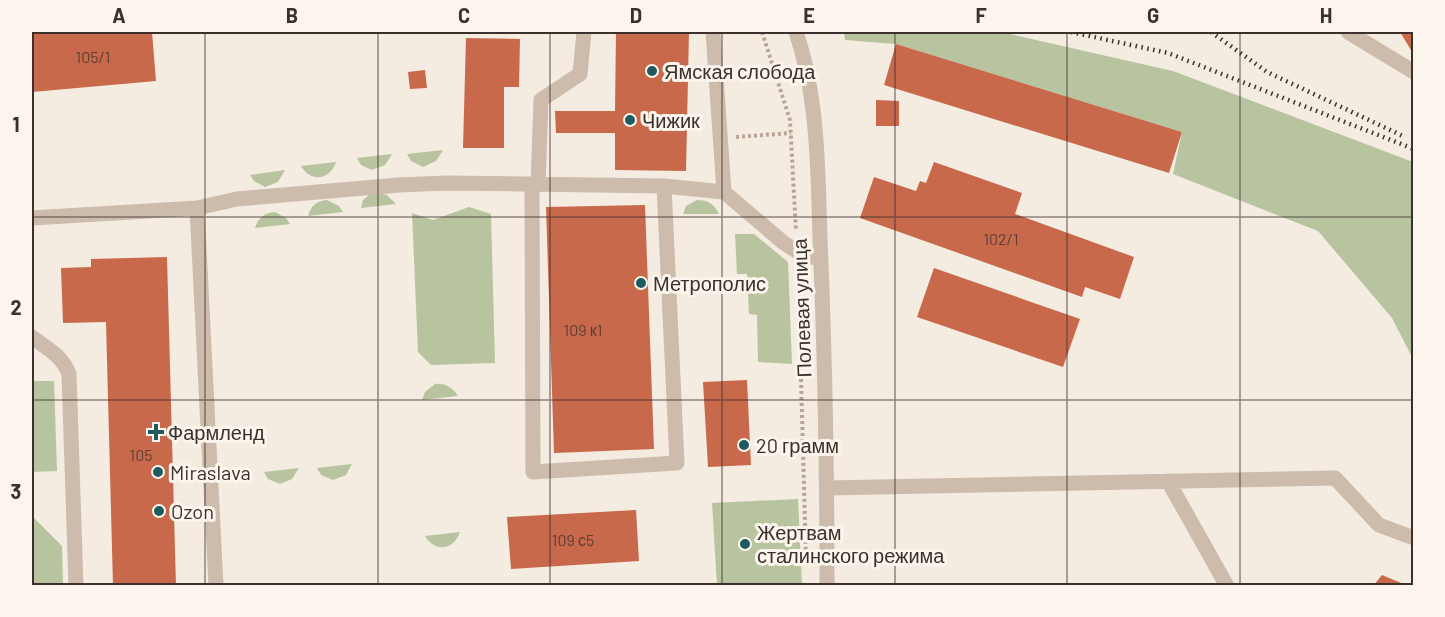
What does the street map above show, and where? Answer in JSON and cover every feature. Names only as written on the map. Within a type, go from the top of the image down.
[{"type":"street","points":[[584,32],[580,74],[541,100],[535,184],[533,472],[677,463],[664,186]]},
{"type":"street","points":[[713,32],[724,192]]},
{"type":"street","name":"Полевая улица","points":[[796,32],[812,102],[817,161],[827,488],[827,585]]},
{"type":"street","points":[[1348,32],[1413,72]]},
{"type":"street","points":[[32,218],[198,208],[237,199],[388,185],[447,183],[664,186],[724,192],[784,243],[798,252],[821,260]]},
{"type":"street","points":[[198,208],[216,585]]},
{"type":"street","points":[[32,337],[59,358],[69,374],[76,585]]},
{"type":"street","points":[[827,488],[1335,478],[1378,525],[1413,538]]},
{"type":"street","points":[[1168,481],[1227,585]]},
{"type":"path","points":[[762,32],[790,120],[798,252],[806,562]]},
{"type":"path","points":[[720,138],[791,133]]},
{"type":"green space","points":[[844,32],[1001,32],[1173,71],[1413,162],[1413,359],[1392,318],[1318,231],[1173,174],[1182,132],[896,44],[845,40]]},
{"type":"green space","points":[[443,150],[436,161],[423,167],[411,161],[407,154]]},
{"type":"green space","points":[[392,154],[385,165],[372,170],[361,165],[357,158]]},
{"type":"green space","points":[[336,162],[329,173],[320,177],[310,175],[301,166]]},
{"type":"green space","points":[[285,170],[278,182],[265,187],[254,181],[250,175]]},
{"type":"green space","points":[[373,192],[387,195],[396,204],[361,208],[363,200]]},
{"type":"green space","points":[[327,200],[339,206],[343,212],[308,216],[314,205]]},
{"type":"green space","points":[[697,200],[710,203],[719,214],[683,214],[686,206]]},
{"type":"green space","points":[[469,207],[491,214],[495,363],[431,365],[418,352],[412,213],[433,220]]},
{"type":"green space","points":[[275,212],[286,218],[290,224],[255,228],[262,217]]},
{"type":"green space","points":[[735,234],[754,234],[788,262],[792,364],[758,362],[757,315],[749,314],[747,274],[737,274]]},
{"type":"green space","points":[[32,381],[54,381],[57,471],[32,472]]},
{"type":"green space","points":[[435,384],[448,386],[458,396],[422,400],[425,392]]},
{"type":"green space","points":[[352,464],[346,475],[333,480],[321,475],[317,468]]},
{"type":"green space","points":[[299,468],[292,479],[280,484],[268,479],[264,472]]},
{"type":"green space","points":[[798,499],[802,585],[717,585],[712,503]]},
{"type":"green space","points":[[32,516],[62,546],[63,585],[32,585]]},
{"type":"green space","points":[[460,532],[453,543],[444,547],[434,545],[425,536]]},
{"type":"building","points":[[32,32],[152,32],[156,81],[32,92]]},
{"type":"building","name":"Ямская слобода","points":[[616,32],[689,32],[686,171],[615,170],[615,133],[556,133],[555,111],[615,111]]},
{"type":"building","points":[[1400,32],[1414,32],[1414,55]]},
{"type":"building","points":[[466,38],[520,39],[519,87],[504,87],[504,148],[463,148]]},
{"type":"building","points":[[896,44],[1182,132],[1169,173],[884,85]]},
{"type":"building","points":[[425,70],[427,88],[410,89],[408,72]]},
{"type":"building","points":[[876,100],[899,101],[899,126],[876,126]]},
{"type":"building","points":[[934,162],[1022,193],[1015,214],[1134,257],[1120,299],[1085,287],[1082,297],[860,218],[874,177],[916,191],[920,181],[926,183]]},
{"type":"building","points":[[645,205],[654,449],[554,453],[546,207]]},
{"type":"building","points":[[167,257],[176,586],[113,586],[106,322],[63,323],[61,268],[91,267],[91,259]]},
{"type":"building","points":[[934,268],[1080,319],[1063,367],[917,317]]},
{"type":"building","points":[[747,380],[751,465],[708,467],[703,382]]},
{"type":"building","points":[[636,510],[639,561],[511,569],[507,517]]},
{"type":"building","points":[[1382,575],[1406,585],[1406,586],[1373,586]]},
{"type":"railway","points":[[1071,32],[1168,53],[1414,149]]},
{"type":"railway","points":[[1211,32],[1267,72],[1405,137]]},
{"type":"place","name":"Ямская слобода","points":[[652,71]]},
{"type":"place","name":"Чижик","points":[[630,120]]},
{"type":"place","name":"Метрополис","points":[[641,283]]},
{"type":"place","name":"Фармленд","points":[[156,432]]},
{"type":"place","name":"20 грамм","points":[[744,445]]},
{"type":"place","name":"Miraslava","points":[[158,472]]},
{"type":"place","name":"Ozon","points":[[159,511]]},
{"type":"place","name":"Жертвам сталинского режима","points":[[745,544]]}]
